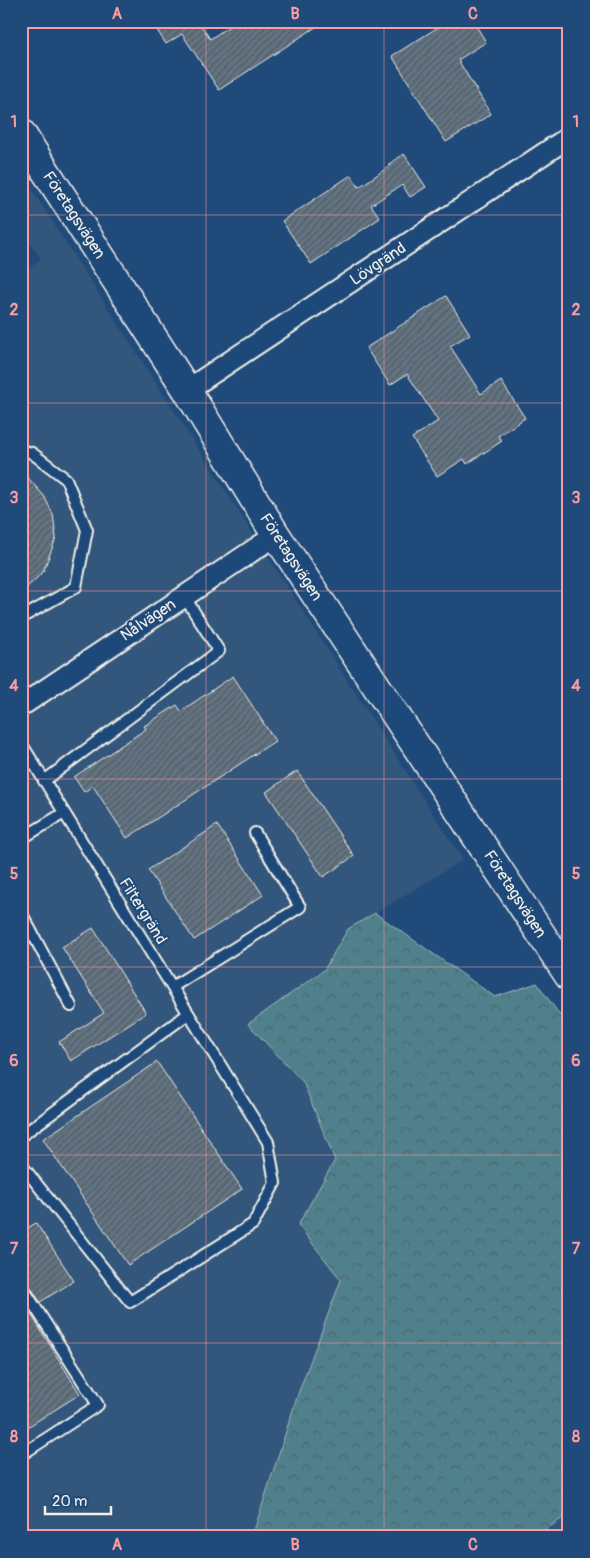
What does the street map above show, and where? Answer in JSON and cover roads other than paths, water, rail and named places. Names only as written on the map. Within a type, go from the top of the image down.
[{"type":"street","name":"Lövgränd","points":[[187,390],[569,137]]},
{"type":"street","name":"Företagsvägen","points":[[25,145],[187,390],[276,535],[569,976]]},
{"type":"street","name":"Nålvägen","points":[[21,706],[276,535]]},
{"type":"lane","points":[[21,450],[32,453],[66,479],[87,530],[76,587],[21,618]]},
{"type":"lane","points":[[44,781],[219,651],[184,596]]},
{"type":"lane","name":"Filtergränd","points":[[21,743],[268,1142],[275,1183],[252,1224],[130,1302],[21,1164]]},
{"type":"lane","points":[[21,839],[64,813]]},
{"type":"lane","points":[[172,987],[300,907],[255,833]]},
{"type":"lane","points":[[21,912],[71,1006]]},
{"type":"lane","points":[[21,1136],[188,1014]]},
{"type":"lane","points":[[21,1284],[98,1405],[21,1456]]}]
